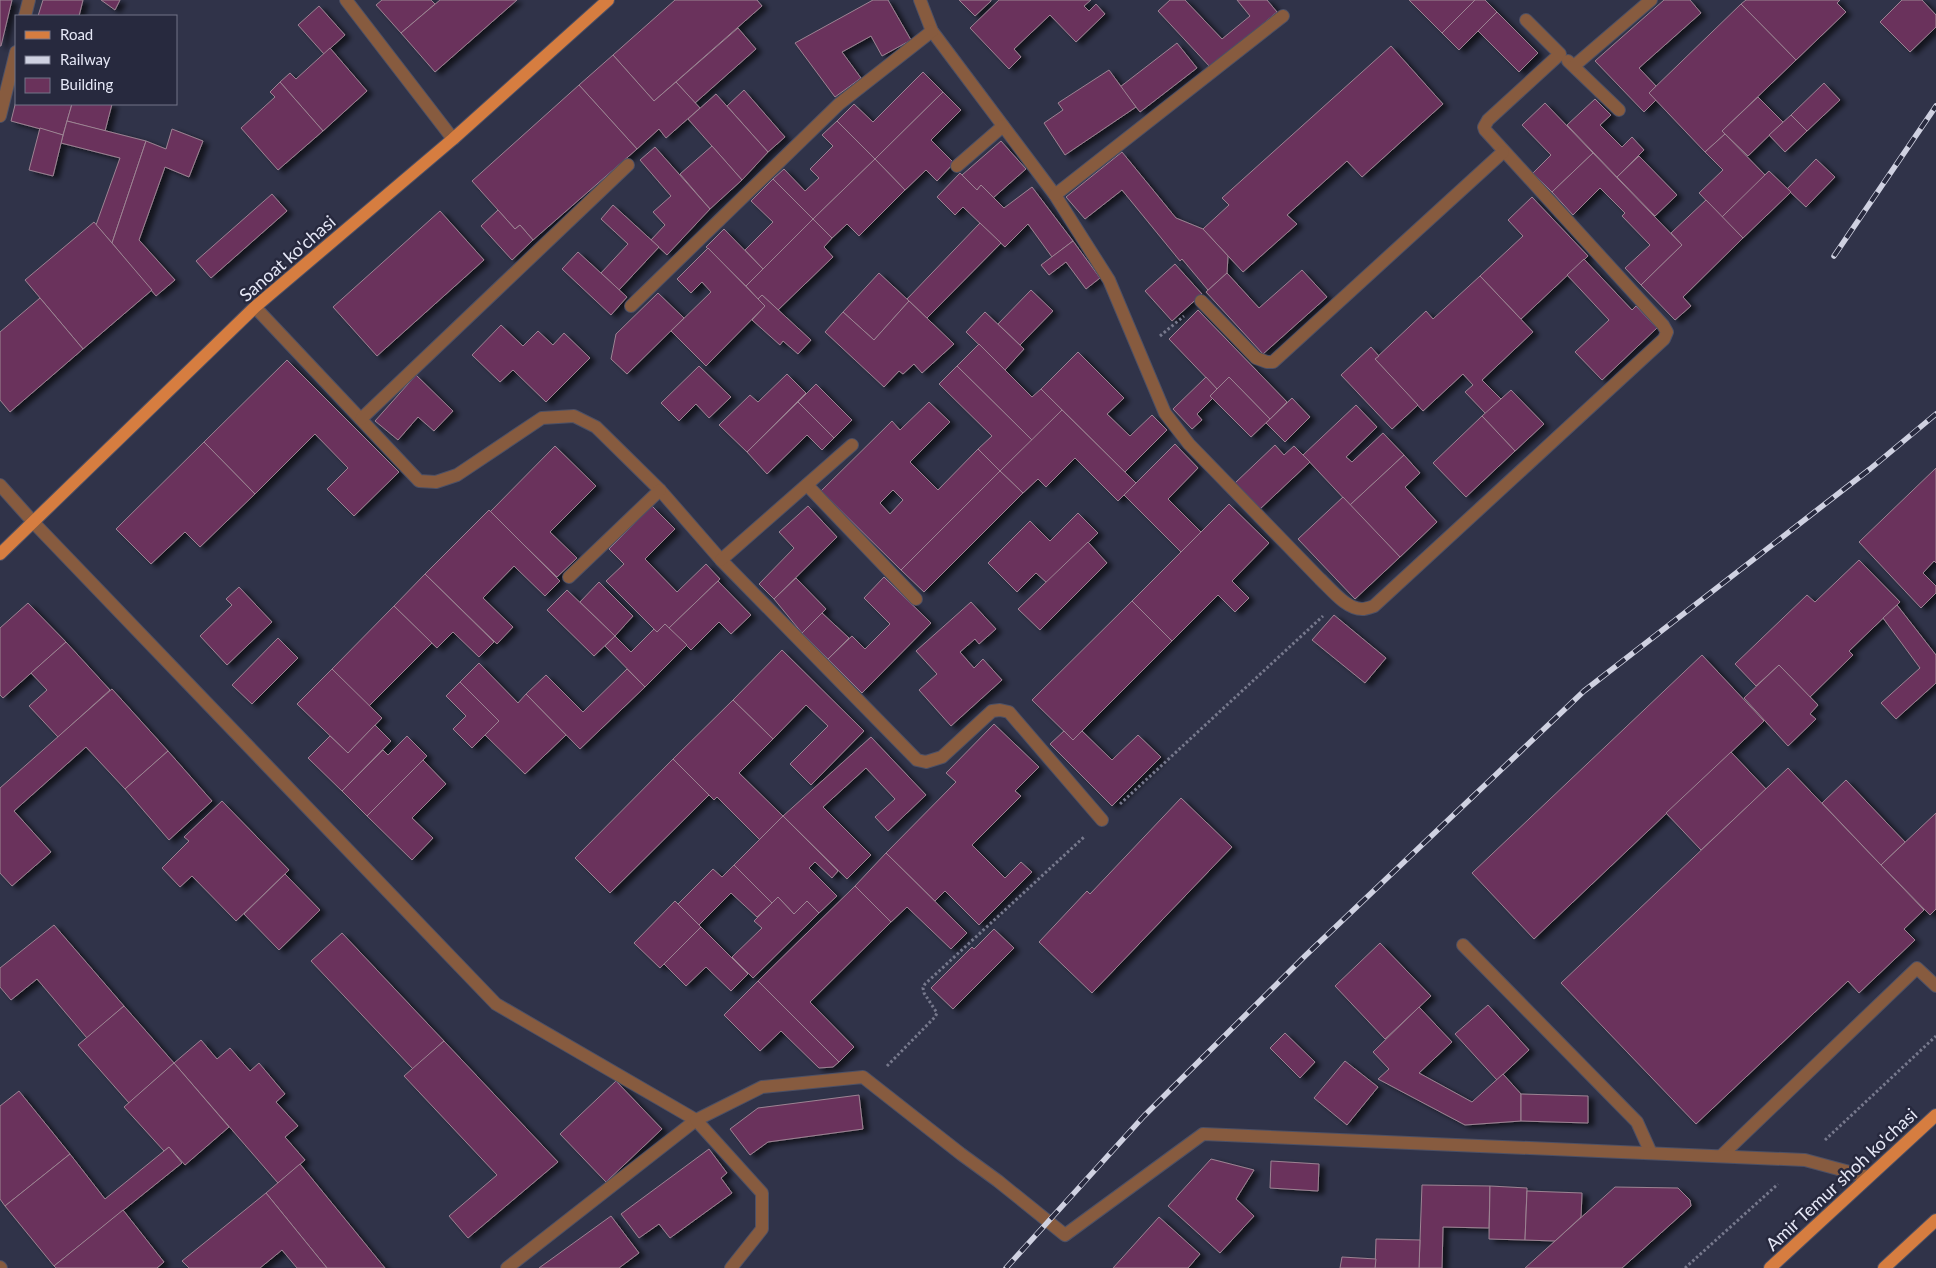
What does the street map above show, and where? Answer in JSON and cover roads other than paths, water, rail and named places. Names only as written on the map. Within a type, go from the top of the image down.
[{"type":"main road","name":"Sanoat ko'chasi","points":[[0,554],[255,307],[454,139],[608,0]]},
{"type":"main road","name":"Amir Temur shoh ko'chasi","points":[[1770,1268],[1936,1115]]},
{"type":"main road","points":[[1884,1268],[1936,1220]]},
{"type":"street","points":[[25,15],[29,0]]},
{"type":"street","points":[[346,0],[454,139]]},
{"type":"street","points":[[920,0],[932,31],[1055,195],[1109,280],[1165,413],[1189,444],[1341,599],[1351,606],[1362,609],[1374,606],[1664,339],[1667,332],[1663,325],[1486,133],[1484,126],[1488,120],[1560,54]]},
{"type":"street","points":[[1574,66],[1651,0]]},
{"type":"street","points":[[1055,195],[1283,16]]},
{"type":"street","points":[[1526,20],[1619,110]]},
{"type":"street","points":[[631,306],[839,104],[932,31]]},
{"type":"street","points":[[0,116],[15,56]]},
{"type":"street","points":[[957,166],[1003,126]]},
{"type":"street","points":[[1201,302],[1256,358],[1266,362],[1273,362],[1503,152]]},
{"type":"street","points":[[361,419],[628,165]]},
{"type":"street","points":[[255,307],[419,481],[436,482],[457,475],[542,418],[574,416],[596,427],[660,490],[721,560],[917,760],[926,762],[942,757],[992,711],[1008,712],[1102,820]]},
{"type":"street","points":[[721,560],[852,445]]},
{"type":"street","points":[[0,485],[34,523],[496,1004],[696,1120],[762,1193],[762,1229],[732,1268]]},
{"type":"street","points":[[807,485],[916,599]]},
{"type":"street","points":[[569,577],[660,490]]},
{"type":"street","points":[[1463,945],[1637,1122],[1651,1153]]},
{"type":"street","points":[[1721,1156],[1917,968],[1936,986]]},
{"type":"street","points":[[506,1268],[696,1120],[762,1087],[863,1077],[998,1181],[1065,1236],[1203,1134],[1281,1139],[1805,1160],[1868,1176]]},
{"type":"railway","points":[[1834,256],[1936,106]]},
{"type":"railway","points":[[1006,1268],[1144,1116],[1305,956],[1584,691],[1870,469],[1936,414]]}]
